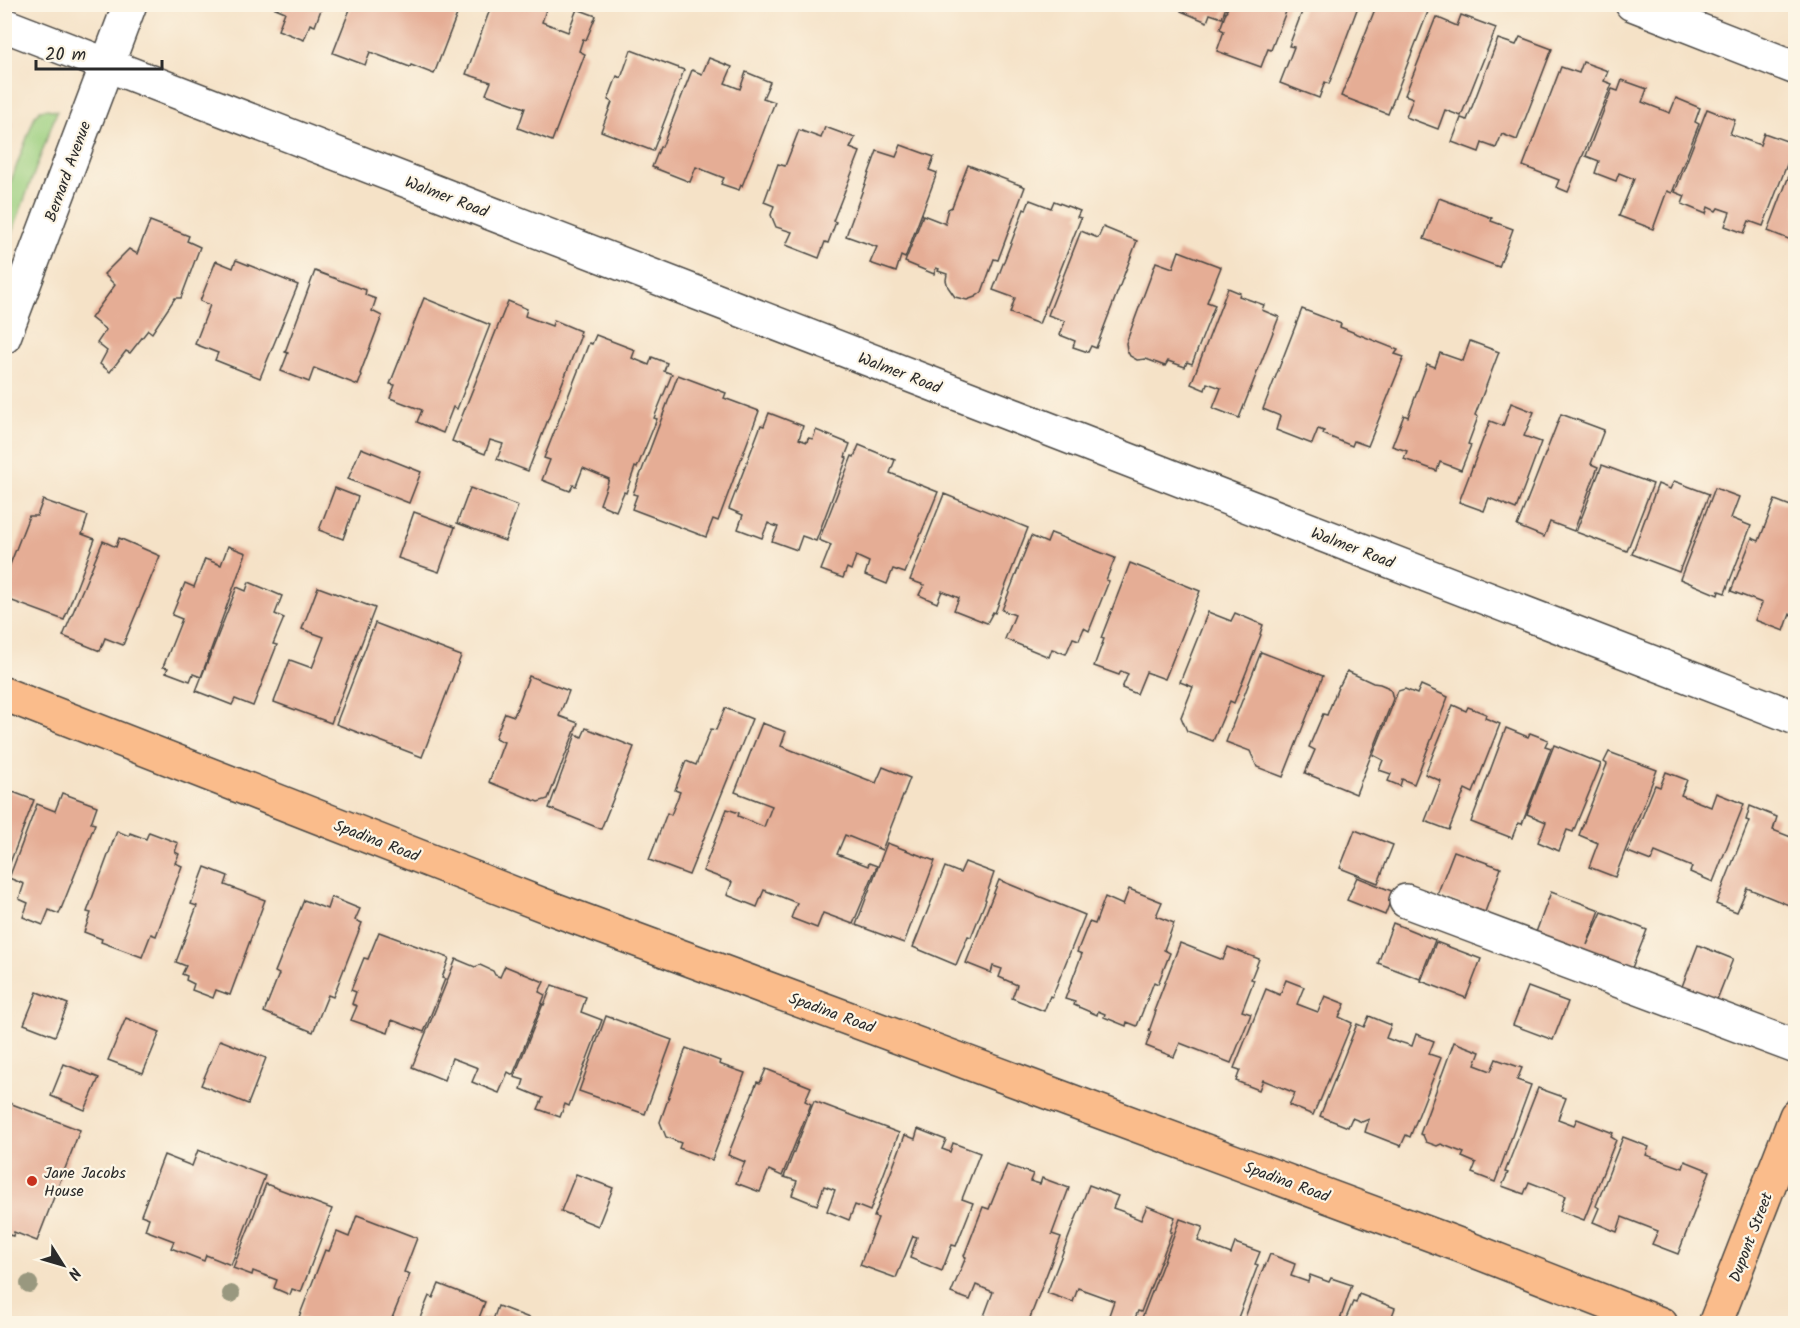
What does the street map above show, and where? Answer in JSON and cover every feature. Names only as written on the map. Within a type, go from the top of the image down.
[{"type":"main road","name":"Spadina Road","points":[[4,694],[556,910],[1462,1246],[1661,1323]]},
{"type":"main road","name":"Dupont Street","points":[[1715,1323],[1796,1116]]},
{"type":"street","name":"Bernard Avenue","points":[[4,337],[130,4]]},
{"type":"street","points":[[1632,4],[1796,68]]},
{"type":"street","name":"Walmer Road","points":[[4,25],[1796,718]]},
{"type":"street","points":[[1406,901],[1796,1047]]},
{"type":"green space","points":[[40,110],[57,111],[5,252],[5,197],[35,116]]},
{"type":"building","points":[[266,4],[323,4],[315,26],[310,24],[304,40],[278,30],[285,12]]},
{"type":"building","points":[[352,4],[461,4],[434,74],[370,52],[365,65],[333,53]]},
{"type":"building","points":[[492,4],[548,4],[542,22],[568,32],[577,9],[596,16],[586,40],[583,39],[579,51],[585,54],[552,141],[518,128],[525,108],[486,94],[491,82],[466,74]]},
{"type":"building","points":[[1183,4],[1227,4],[1222,18],[1210,14],[1207,22],[1181,11]]},
{"type":"building","points":[[1229,4],[1289,4],[1271,50],[1268,49],[1261,67],[1217,51],[1224,31],[1220,29]]},
{"type":"building","points":[[1305,4],[1359,4],[1329,84],[1325,82],[1319,98],[1280,83],[1294,47],[1289,46]]},
{"type":"building","points":[[1377,4],[1431,4],[1388,114],[1341,96]]},
{"type":"building","points":[[1461,15],[1496,28],[1461,116],[1445,110],[1438,129],[1406,117],[1413,98],[1405,95],[1436,17],[1457,26]]},
{"type":"building","points":[[1520,37],[1552,49],[1517,140],[1502,134],[1496,148],[1482,143],[1479,152],[1452,142],[1461,118],[1467,120],[1498,39],[1516,45]]},
{"type":"building","points":[[631,50],[684,70],[653,151],[601,131],[612,102],[608,100],[617,76],[621,78]]},
{"type":"building","points":[[709,58],[732,67],[725,83],[740,89],[746,72],[770,82],[763,98],[775,102],[739,190],[721,184],[724,178],[696,167],[690,182],[652,167],[692,70],[702,74]]},
{"type":"building","points":[[1583,62],[1608,71],[1604,81],[1612,84],[1568,192],[1556,187],[1559,180],[1523,166],[1561,67],[1579,73]]},
{"type":"building","points":[[1622,80],[1647,89],[1642,102],[1670,113],[1676,98],[1700,108],[1695,122],[1699,124],[1672,193],[1667,191],[1653,229],[1619,216],[1634,179],[1619,173],[1616,181],[1595,173],[1599,161],[1586,156],[1612,89],[1618,91]]},
{"type":"building","points":[[4,108],[13,126],[7,142],[4,143]]},
{"type":"building","points":[[1707,109],[1735,120],[1730,134],[1760,145],[1764,133],[1795,144],[1763,226],[1749,221],[1744,233],[1725,226],[1730,212],[1718,208],[1716,211],[1708,207],[1706,214],[1682,204],[1685,196],[1675,192]]},
{"type":"building","points":[[825,127],[855,138],[850,148],[860,152],[833,221],[836,222],[828,243],[825,242],[819,258],[786,245],[792,232],[776,227],[771,215],[774,206],[764,202],[778,164],[785,166],[799,130],[821,138]]},
{"type":"building","points":[[901,145],[934,157],[929,170],[937,173],[905,258],[901,256],[896,272],[870,263],[877,247],[846,236],[877,151],[896,157]]},
{"type":"building","points":[[1796,160],[1796,242],[1768,231]]},
{"type":"building","points":[[968,165],[1025,187],[998,260],[994,259],[982,292],[967,300],[955,297],[948,287],[947,274],[938,271],[939,269],[936,268],[934,274],[905,262],[923,215],[946,224],[948,209],[952,207]]},
{"type":"building","points":[[1439,198],[1492,218],[1491,221],[1513,229],[1499,267],[1424,239]]},
{"type":"building","points":[[1030,200],[1051,208],[1054,201],[1080,211],[1077,217],[1081,218],[1039,324],[1010,313],[1015,298],[993,290],[1024,209],[1026,210]]},
{"type":"building","points":[[150,221],[189,236],[187,241],[200,247],[181,298],[175,298],[152,333],[148,330],[130,353],[126,351],[110,372],[100,364],[107,351],[97,343],[106,330],[91,318],[115,285],[104,274],[129,249],[137,254]]},
{"type":"building","points":[[1103,227],[1137,241],[1096,348],[1091,346],[1088,352],[1073,347],[1075,341],[1060,335],[1065,321],[1048,315],[1081,231],[1098,238]]},
{"type":"building","points":[[1179,251],[1221,267],[1207,302],[1215,305],[1192,364],[1187,362],[1185,367],[1168,361],[1165,366],[1146,359],[1137,360],[1130,356],[1126,343],[1156,262],[1173,268]]},
{"type":"building","points":[[236,260],[298,285],[260,378],[215,360],[218,353],[195,344],[210,305],[200,301],[216,261],[233,268]]},
{"type":"building","points":[[315,271],[366,290],[365,295],[376,299],[372,311],[382,316],[358,385],[314,368],[309,382],[281,371],[288,353],[285,352]]},
{"type":"building","points":[[1228,288],[1240,293],[1239,296],[1264,305],[1262,310],[1279,317],[1239,418],[1213,408],[1221,388],[1207,383],[1205,390],[1191,384]]},
{"type":"building","points":[[424,298],[490,325],[457,409],[453,407],[443,433],[417,422],[422,410],[390,398],[395,385],[390,384]]},
{"type":"building","points":[[508,301],[527,309],[525,316],[552,326],[554,320],[580,331],[581,335],[528,471],[497,459],[503,444],[490,440],[485,454],[452,441]]},
{"type":"building","points":[[1302,309],[1398,350],[1395,354],[1404,357],[1368,446],[1354,441],[1352,446],[1323,434],[1324,431],[1318,429],[1312,444],[1276,430],[1280,416],[1263,409]]},
{"type":"building","points":[[596,335],[635,350],[632,358],[649,365],[652,357],[667,363],[664,371],[672,374],[637,468],[635,467],[626,493],[624,492],[616,511],[600,504],[609,479],[583,468],[576,486],[573,485],[570,491],[542,480],[550,460],[544,458],[589,343],[592,344]]},
{"type":"building","points":[[1470,341],[1499,352],[1475,415],[1478,417],[1468,444],[1471,445],[1461,470],[1440,462],[1437,471],[1404,459],[1407,451],[1392,446],[1404,415],[1408,417],[1427,364],[1435,367],[1440,353],[1463,361]]},
{"type":"building","points":[[678,375],[726,393],[724,398],[759,411],[718,521],[713,519],[706,537],[632,509],[637,495],[633,494]]},
{"type":"building","points":[[1511,403],[1534,412],[1524,436],[1541,442],[1516,509],[1489,498],[1484,511],[1459,502],[1490,421],[1503,426]]},
{"type":"building","points":[[769,413],[803,426],[799,439],[804,441],[807,442],[808,438],[813,439],[816,430],[850,444],[816,541],[802,536],[797,550],[772,541],[778,527],[768,523],[762,538],[738,529],[743,515],[729,509],[761,425],[764,426]]},
{"type":"building","points":[[1561,414],[1604,430],[1591,464],[1598,467],[1574,531],[1550,522],[1544,537],[1517,526]]},
{"type":"building","points":[[859,445],[895,460],[890,473],[938,492],[905,573],[893,569],[887,584],[865,575],[869,562],[856,556],[851,570],[847,568],[843,578],[821,570],[831,545],[819,540],[852,456],[854,457]]},
{"type":"building","points":[[361,448],[421,472],[409,503],[348,479]]},
{"type":"building","points":[[1602,465],[1653,484],[1627,551],[1576,532]]},
{"type":"building","points":[[1674,481],[1709,494],[1679,572],[1632,554],[1658,484],[1670,489]]},
{"type":"building","points":[[335,488],[358,497],[343,539],[319,530]]},
{"type":"building","points":[[470,488],[518,506],[505,541],[457,523]]},
{"type":"building","points":[[1715,488],[1739,497],[1731,518],[1751,526],[1725,593],[1719,591],[1718,595],[1680,579]]},
{"type":"building","points":[[944,494],[1028,528],[995,613],[993,612],[987,623],[954,610],[959,598],[942,591],[937,603],[919,595],[924,585],[910,580]]},
{"type":"building","points":[[43,500],[88,516],[82,534],[95,539],[64,620],[4,598],[4,580],[29,516],[37,516]]},
{"type":"building","points":[[1775,500],[1796,508],[1796,613],[1794,616],[1790,614],[1784,631],[1755,620],[1762,603],[1731,591],[1752,538],[1759,541]]},
{"type":"building","points":[[414,512],[455,527],[439,572],[398,558]]},
{"type":"building","points":[[1051,533],[1115,558],[1106,580],[1109,581],[1089,631],[1084,628],[1079,640],[1073,638],[1066,654],[1052,649],[1049,657],[1005,639],[1015,615],[1002,610],[1031,536],[1047,543]]},
{"type":"building","points":[[119,538],[160,556],[123,645],[105,638],[100,651],[63,636],[103,541],[116,547]]},
{"type":"building","points":[[228,546],[246,553],[201,677],[193,674],[190,681],[166,672],[168,668],[163,667],[182,619],[172,615],[185,583],[194,587],[205,559],[221,565]]},
{"type":"building","points":[[1130,563],[1200,591],[1165,679],[1146,672],[1137,694],[1122,688],[1128,674],[1121,671],[1119,675],[1094,666],[1104,639],[1101,638]]},
{"type":"building","points":[[249,582],[282,596],[275,614],[284,618],[273,644],[277,645],[253,706],[235,699],[232,705],[196,691],[237,587],[246,591]]},
{"type":"building","points":[[318,587],[375,608],[331,723],[274,702],[290,660],[312,668],[324,637],[302,629]]},
{"type":"building","points":[[1208,612],[1231,621],[1235,613],[1263,625],[1234,703],[1230,701],[1213,741],[1187,731],[1181,717],[1193,687],[1180,682]]},
{"type":"building","points":[[375,623],[461,656],[422,757],[336,724]]},
{"type":"building","points":[[1261,652],[1323,676],[1283,777],[1257,767],[1250,751],[1226,742]]},
{"type":"building","points":[[1347,671],[1387,687],[1393,699],[1356,794],[1305,773],[1315,750],[1309,747],[1323,714],[1327,715]]},
{"type":"building","points":[[529,676],[569,691],[559,716],[578,723],[548,799],[538,802],[489,782],[504,742],[495,738],[505,713],[514,716]]},
{"type":"building","points":[[1421,685],[1448,697],[1414,784],[1402,779],[1400,786],[1388,781],[1391,774],[1379,770],[1383,760],[1373,755],[1398,691],[1405,689],[1417,694]]},
{"type":"building","points":[[1453,705],[1466,711],[1468,707],[1486,714],[1485,718],[1500,724],[1473,793],[1465,789],[1449,830],[1425,821],[1441,781],[1425,774]]},
{"type":"building","points":[[725,708],[752,719],[689,875],[649,860],[667,813],[671,815],[680,792],[675,790],[686,761],[696,765],[711,729],[716,730]]},
{"type":"building","points":[[762,723],[786,732],[781,746],[876,783],[883,767],[910,778],[882,850],[845,835],[837,854],[868,866],[869,863],[877,866],[853,924],[823,913],[817,928],[791,918],[797,903],[764,890],[757,907],[727,895],[732,882],[703,871],[727,809],[764,827],[772,806],[735,792]]},
{"type":"building","points":[[586,728],[634,747],[601,829],[549,808],[576,734],[582,737]]},
{"type":"building","points":[[1506,728],[1528,737],[1530,733],[1548,740],[1545,746],[1551,748],[1522,824],[1518,823],[1512,838],[1471,822]]},
{"type":"building","points":[[1554,745],[1601,764],[1573,832],[1567,830],[1559,851],[1538,842],[1546,822],[1527,814]]},
{"type":"building","points":[[1609,752],[1657,770],[1615,877],[1589,867],[1598,843],[1579,835],[1607,764],[1604,762]]},
{"type":"building","points":[[1666,772],[1687,780],[1681,795],[1711,807],[1716,793],[1744,804],[1713,882],[1690,872],[1692,867],[1655,852],[1651,861],[1628,852],[1655,785],[1660,787]]},
{"type":"building","points":[[5,789],[34,800],[5,876]]},
{"type":"building","points":[[62,793],[97,806],[91,823],[95,824],[59,914],[49,910],[43,925],[23,917],[28,903],[19,899],[24,884],[9,878],[37,804],[55,811]]},
{"type":"building","points":[[1750,806],[1777,817],[1773,830],[1796,839],[1796,908],[1747,888],[1737,912],[1716,904],[1749,821],[1746,820]]},
{"type":"building","points":[[1355,830],[1393,845],[1378,883],[1340,868]]},
{"type":"building","points":[[117,831],[146,839],[149,832],[178,843],[175,852],[179,854],[175,863],[182,866],[156,936],[151,934],[142,957],[101,942],[102,939],[84,932],[91,913],[87,912]]},
{"type":"building","points":[[887,843],[935,861],[904,943],[856,925]]},
{"type":"building","points":[[1454,851],[1501,868],[1485,912],[1437,895]]},
{"type":"building","points":[[965,862],[994,873],[971,937],[968,936],[956,965],[913,947],[945,867],[960,873]]},
{"type":"building","points":[[205,867],[228,876],[225,885],[265,900],[230,995],[216,990],[213,998],[192,990],[194,984],[186,980],[187,976],[182,974],[186,966],[176,962],[197,906],[191,904]]},
{"type":"building","points":[[1357,877],[1394,892],[1385,915],[1347,900]]},
{"type":"building","points":[[999,880],[1085,915],[1052,997],[1050,996],[1044,1011],[1012,998],[1017,985],[999,977],[1002,969],[993,966],[991,973],[966,963]]},
{"type":"building","points":[[1129,889],[1162,902],[1156,916],[1174,923],[1164,950],[1170,953],[1158,984],[1154,982],[1137,1026],[1127,1022],[1126,1026],[1104,1017],[1105,1014],[1098,1011],[1097,1015],[1065,999],[1082,954],[1077,952],[1089,922],[1095,924],[1105,897],[1123,905]]},
{"type":"building","points":[[1551,892],[1600,910],[1587,945],[1602,912],[1647,930],[1630,973],[1535,935]]},
{"type":"building","points":[[331,897],[360,909],[355,920],[362,923],[333,997],[328,995],[313,1032],[264,1012],[279,974],[275,972],[304,900],[327,909]]},
{"type":"building","points":[[1393,923],[1435,940],[1420,979],[1378,963]]},
{"type":"building","points":[[379,932],[449,958],[442,978],[445,979],[424,1032],[392,1020],[388,1033],[351,1020],[357,1006],[352,1004],[356,992],[351,990],[364,958],[368,959]]},
{"type":"building","points":[[1436,942],[1481,959],[1466,998],[1421,981]]},
{"type":"building","points":[[1180,943],[1223,960],[1228,947],[1259,959],[1242,1011],[1251,1014],[1231,1063],[1180,1043],[1174,1057],[1146,1046],[1156,1011],[1154,1011]]},
{"type":"building","points":[[1698,945],[1733,959],[1716,1002],[1681,989]]},
{"type":"building","points":[[456,959],[475,967],[480,965],[500,977],[505,966],[544,982],[539,992],[545,995],[513,1075],[508,1072],[499,1093],[472,1082],[478,1068],[452,1058],[444,1080],[412,1067]]},
{"type":"building","points":[[1286,980],[1304,987],[1297,1004],[1318,1012],[1325,996],[1345,1004],[1339,1017],[1352,1023],[1313,1115],[1289,1105],[1295,1093],[1263,1080],[1259,1090],[1236,1081],[1240,1070],[1234,1068],[1266,989],[1280,995]]},
{"type":"building","points":[[552,985],[586,997],[581,1012],[602,1020],[569,1106],[565,1104],[560,1117],[538,1109],[543,1098],[521,1089],[524,1080],[514,1077]]},
{"type":"building","points":[[1528,987],[1568,1002],[1553,1040],[1513,1025]]},
{"type":"building","points":[[37,992],[68,1004],[55,1036],[24,1024]]},
{"type":"building","points":[[606,1016],[672,1040],[645,1114],[579,1091]]},
{"type":"building","points":[[1369,1016],[1391,1025],[1386,1038],[1399,1043],[1412,1046],[1416,1034],[1434,1041],[1429,1054],[1441,1058],[1410,1137],[1406,1135],[1401,1146],[1365,1132],[1369,1119],[1362,1122],[1352,1118],[1348,1127],[1320,1116],[1357,1024],[1364,1027]]},
{"type":"building","points":[[126,1018],[160,1032],[143,1073],[108,1060]]},
{"type":"building","points":[[220,1040],[266,1058],[248,1104],[201,1085]]},
{"type":"building","points":[[1454,1042],[1480,1052],[1475,1065],[1491,1071],[1496,1059],[1522,1068],[1517,1080],[1531,1085],[1495,1182],[1472,1173],[1476,1163],[1462,1157],[1464,1153],[1441,1144],[1437,1146],[1426,1142],[1420,1134]]},
{"type":"building","points":[[686,1048],[720,1061],[719,1064],[745,1073],[712,1160],[679,1148],[681,1143],[666,1137],[660,1122]]},
{"type":"building","points":[[64,1064],[99,1078],[85,1110],[51,1096]]},
{"type":"building","points":[[766,1069],[811,1087],[805,1101],[811,1104],[782,1176],[769,1170],[760,1192],[736,1183],[745,1162],[728,1155],[757,1082],[760,1083]]},
{"type":"building","points":[[1538,1088],[1566,1098],[1558,1119],[1574,1125],[1577,1119],[1613,1133],[1611,1137],[1616,1140],[1584,1220],[1560,1211],[1565,1196],[1529,1182],[1524,1194],[1502,1186],[1508,1173],[1505,1172]]},
{"type":"building","name":"Jane Jacobs House","points":[[4,1101],[80,1130],[37,1241],[14,1232],[13,1236],[9,1235],[5,1246]]},
{"type":"building","points":[[814,1101],[899,1133],[870,1211],[855,1205],[849,1220],[827,1211],[835,1190],[824,1186],[817,1205],[792,1195],[797,1181],[784,1177]]},
{"type":"building","points":[[918,1129],[946,1140],[942,1149],[950,1152],[953,1143],[980,1153],[962,1199],[973,1203],[956,1246],[952,1245],[942,1271],[910,1258],[917,1237],[913,1236],[896,1278],[860,1265],[878,1218],[874,1217],[905,1135],[915,1139]]},
{"type":"building","points":[[1623,1137],[1649,1147],[1646,1155],[1683,1168],[1685,1161],[1710,1171],[1678,1254],[1652,1244],[1658,1231],[1622,1217],[1617,1232],[1593,1222],[1599,1208],[1596,1206]]},
{"type":"building","points":[[198,1150],[265,1176],[231,1265],[206,1255],[204,1261],[171,1248],[174,1241],[145,1230],[149,1218],[141,1215],[164,1155],[192,1166]]},
{"type":"building","points":[[1007,1165],[1033,1174],[1030,1181],[1040,1184],[1042,1178],[1069,1188],[1052,1234],[1061,1237],[1028,1323],[1004,1323],[984,1316],[993,1292],[976,1285],[970,1300],[951,1293],[983,1207],[989,1209]]},
{"type":"building","points":[[576,1174],[613,1188],[598,1226],[561,1211]]},
{"type":"building","points":[[266,1184],[332,1209],[301,1292],[292,1289],[290,1295],[274,1288],[277,1280],[253,1271],[252,1275],[233,1268]]},
{"type":"building","points":[[1089,1185],[1118,1196],[1113,1208],[1141,1220],[1147,1206],[1175,1217],[1170,1232],[1172,1232],[1141,1312],[1138,1311],[1133,1323],[1108,1318],[1114,1301],[1078,1288],[1073,1302],[1047,1293]]},
{"type":"building","points":[[357,1215],[417,1238],[404,1272],[410,1274],[390,1323],[307,1323],[309,1321],[299,1317],[325,1250],[329,1251],[337,1232],[349,1237]]},
{"type":"building","points":[[1180,1219],[1203,1227],[1198,1241],[1231,1254],[1235,1243],[1260,1252],[1255,1264],[1258,1265],[1236,1323],[1140,1323]]},
{"type":"building","points":[[1270,1254],[1295,1264],[1291,1276],[1308,1282],[1310,1275],[1329,1282],[1331,1278],[1352,1285],[1339,1323],[1243,1323]]},
{"type":"building","points":[[439,1284],[485,1302],[479,1318],[483,1320],[481,1323],[418,1323],[429,1296],[433,1298]]},
{"type":"building","points":[[1359,1294],[1395,1308],[1392,1316],[1409,1323],[1344,1323]]},
{"type":"building","points":[[498,1306],[542,1323],[484,1323],[487,1317],[493,1320]]},
{"type":"place","name":"Jane Jacobs House","points":[[32,1181]]}]
